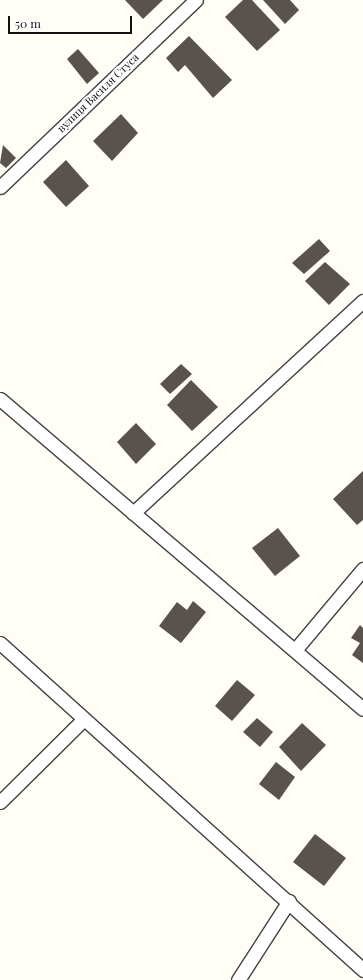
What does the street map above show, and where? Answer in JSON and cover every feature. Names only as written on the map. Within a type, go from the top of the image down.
[{"type":"street","name":"вулиця Василя Стуса","points":[[0,187],[196,0]]},
{"type":"street","points":[[133,513],[363,301]]},
{"type":"street","points":[[0,399],[296,650],[363,709]]},
{"type":"street","points":[[296,650],[363,569]]},
{"type":"street","points":[[0,643],[82,720],[289,901],[363,970]]},
{"type":"street","points":[[0,802],[82,720]]},
{"type":"street","points":[[238,980],[289,901]]},
{"type":"building","points":[[125,0],[163,0],[143,19]]},
{"type":"building","points":[[243,0],[252,0],[280,30],[257,51],[225,17]]},
{"type":"building","points":[[263,0],[290,0],[299,10],[285,24]]},
{"type":"building","points":[[189,36],[232,80],[213,98],[185,65],[178,72],[166,58]]},
{"type":"building","points":[[78,49],[99,73],[87,84],[67,59]]},
{"type":"building","points":[[121,114],[138,133],[112,161],[93,141]]},
{"type":"building","points":[[3,145],[16,158],[6,168],[0,163]]},
{"type":"building","points":[[66,160],[89,186],[66,207],[43,182]]},
{"type":"building","points":[[319,239],[330,251],[304,274],[292,263]]},
{"type":"building","points":[[325,262],[350,284],[329,305],[305,281]]},
{"type":"building","points":[[181,364],[192,374],[170,394],[160,384]]},
{"type":"building","points":[[191,380],[218,407],[192,431],[167,405]]},
{"type":"building","points":[[136,423],[156,444],[136,464],[117,442]]},
{"type":"building","points":[[363,471],[363,520],[357,525],[333,499]]},
{"type":"building","points":[[278,528],[300,556],[275,576],[252,548]]},
{"type":"building","points":[[193,601],[206,612],[181,643],[159,626],[177,602],[187,610]]},
{"type":"building","points":[[360,625],[363,628],[363,663],[352,655],[360,643],[351,638]]},
{"type":"building","points":[[237,680],[255,695],[232,721],[215,706]]},
{"type":"building","points":[[257,718],[273,732],[260,747],[243,732]]},
{"type":"building","points":[[302,723],[326,745],[301,771],[279,747]]},
{"type":"building","points":[[276,762],[295,777],[279,800],[259,784]]},
{"type":"building","points":[[315,834],[346,858],[324,886],[293,862]]}]
